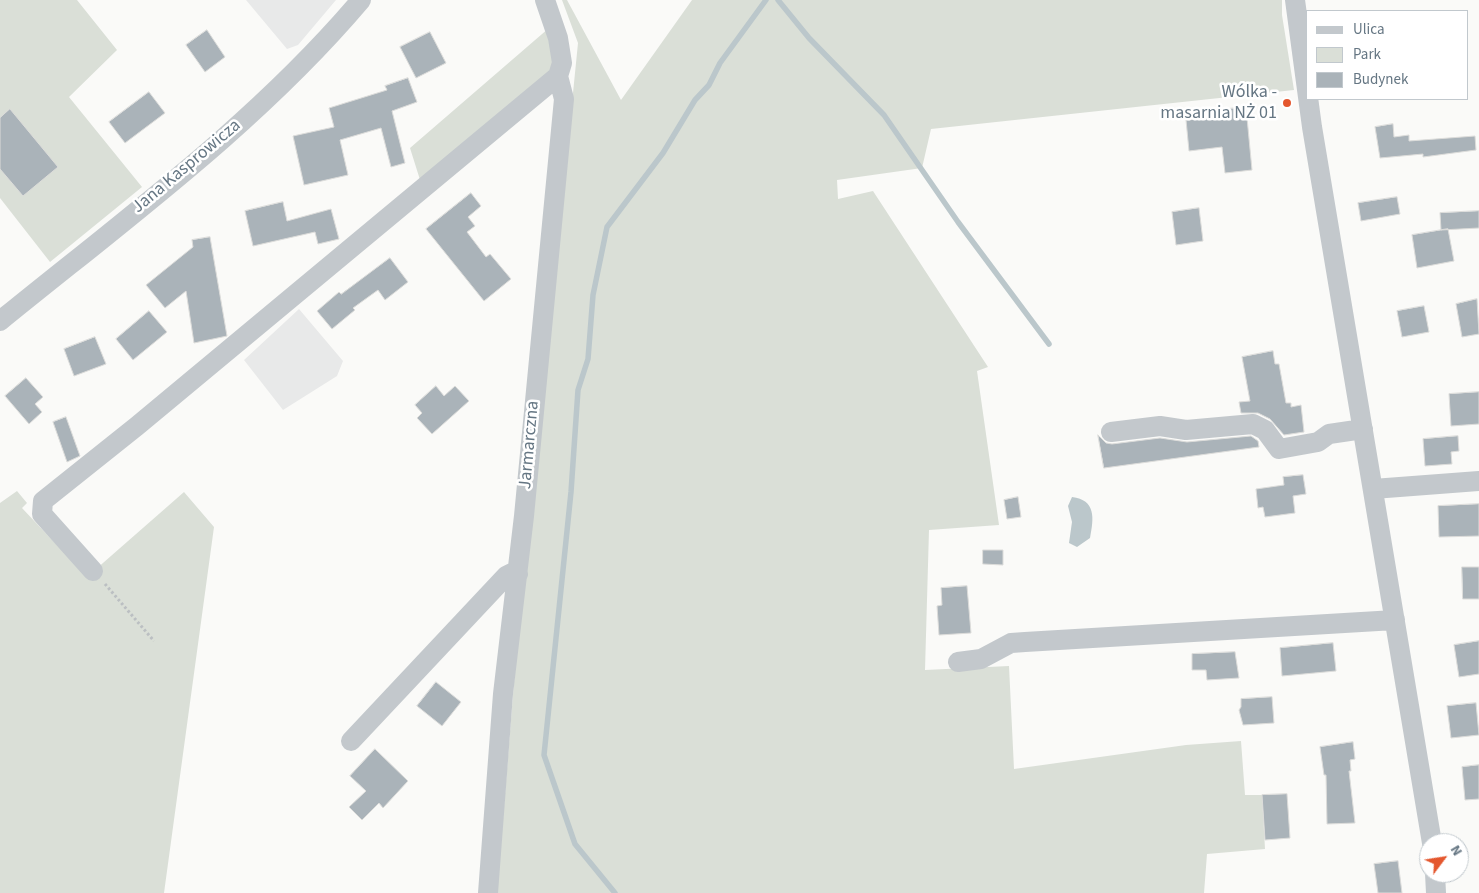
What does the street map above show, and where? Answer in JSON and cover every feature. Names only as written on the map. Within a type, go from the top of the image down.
[{"type":"street","name":"Jana Kasprowicza","points":[[0,322],[230,131],[307,59],[361,0]]},
{"type":"street","name":"Jarmarczna","points":[[488,893],[502,713],[518,574],[564,99],[558,76],[562,63],[560,49],[545,0]]},
{"type":"street","points":[[1295,0],[1306,90]]},
{"type":"street","points":[[93,571],[42,514],[43,501],[138,426],[558,76]]},
{"type":"street","points":[[1307,100],[1430,833]]},
{"type":"street","points":[[1111,432],[1160,426],[1186,430],[1252,424],[1265,430],[1279,449],[1318,442],[1329,434],[1363,429]]},
{"type":"street","points":[[1373,489],[1479,481]]},
{"type":"street","points":[[351,742],[506,576],[512,573],[518,574]]},
{"type":"street","points":[[958,662],[981,659],[1011,643],[1395,620]]},
{"type":"path","points":[[93,571],[154,641]]},
{"type":"shaded area","points":[[246,0],[336,0],[298,45],[287,49]]},
{"type":"shaded area","points":[[299,309],[343,361],[337,376],[283,410],[244,360]]},
{"type":"shaded area","points":[[1072,497],[1086,502],[1092,511],[1090,538],[1077,547],[1069,543],[1072,522],[1068,506]]},
{"type":"green space","points":[[0,0],[77,0],[117,50],[69,97],[142,187],[50,262],[0,198]]},
{"type":"green space","points":[[562,0],[567,0],[621,100],[692,0],[1282,0],[1282,15],[1294,90],[931,129],[922,168],[837,180],[838,199],[873,191],[988,367],[977,371],[999,525],[929,530],[925,670],[1009,666],[1014,769],[1186,745],[1241,741],[1245,795],[1262,795],[1265,849],[1207,854],[1204,893],[497,893],[514,682],[578,43]]},
{"type":"green space","points":[[549,28],[554,67],[421,183],[410,148]]},
{"type":"green space","points":[[17,491],[27,503],[22,508],[87,577],[184,492],[214,527],[164,893],[0,893],[0,503]]},
{"type":"building","points":[[207,30],[225,57],[205,72],[186,45]]},
{"type":"building","points":[[430,32],[446,63],[416,78],[400,47]]},
{"type":"building","points":[[408,78],[417,102],[392,111],[405,163],[391,167],[381,128],[340,140],[348,175],[304,185],[293,136],[334,127],[329,108],[387,90],[385,86]]},
{"type":"building","points":[[149,92],[165,113],[125,143],[109,122]]},
{"type":"building","points":[[1246,107],[1252,170],[1225,173],[1222,147],[1189,151],[1186,120],[1211,118],[1210,111]]},
{"type":"building","points":[[10,109],[58,167],[23,196],[0,169],[0,118]]},
{"type":"building","points":[[1393,124],[1394,137],[1409,135],[1409,141],[1475,136],[1476,150],[1423,157],[1423,154],[1380,158],[1375,127]]},
{"type":"building","points":[[471,193],[481,206],[468,217],[475,226],[467,232],[486,257],[490,254],[511,279],[484,301],[426,229]]},
{"type":"building","points":[[1397,197],[1400,214],[1361,221],[1358,203]]},
{"type":"building","points":[[283,202],[287,221],[331,209],[339,239],[318,244],[315,232],[253,246],[245,211]]},
{"type":"building","points":[[1199,208],[1203,241],[1176,245],[1172,212]]},
{"type":"building","points":[[1479,211],[1479,228],[1441,230],[1440,213]]},
{"type":"building","points":[[1448,229],[1454,261],[1417,268],[1412,235]]},
{"type":"building","points":[[210,237],[227,336],[194,343],[186,291],[165,308],[146,285],[193,247],[192,240]]},
{"type":"building","points":[[390,258],[408,282],[385,300],[378,290],[353,308],[355,310],[332,329],[317,311],[339,292],[341,294]]},
{"type":"building","points":[[1477,299],[1479,334],[1462,337],[1456,304]]},
{"type":"building","points":[[1424,306],[1429,332],[1402,337],[1397,311]]},
{"type":"building","points":[[149,311],[167,332],[133,360],[116,339]]},
{"type":"building","points":[[95,337],[106,364],[74,376],[64,349]]},
{"type":"building","points":[[1273,351],[1275,364],[1279,364],[1286,403],[1291,403],[1291,407],[1301,405],[1304,432],[1284,435],[1270,419],[1258,413],[1241,413],[1239,402],[1250,401],[1242,357]]},
{"type":"building","points":[[26,378],[43,397],[35,404],[42,412],[29,424],[5,396]]},
{"type":"building","points":[[436,386],[444,396],[455,386],[469,401],[432,434],[417,418],[422,413],[415,405]]},
{"type":"building","points":[[1479,392],[1479,424],[1451,426],[1449,394]]},
{"type":"building","points":[[66,417],[80,456],[67,462],[53,422]]},
{"type":"building","points":[[1098,435],[1106,443],[1112,444],[1160,438],[1187,442],[1251,436],[1258,441],[1259,447],[1104,468]]},
{"type":"building","points":[[1458,436],[1459,451],[1451,452],[1452,464],[1425,466],[1423,439]]},
{"type":"building","points":[[1303,475],[1306,494],[1293,496],[1295,513],[1265,517],[1263,507],[1258,508],[1256,489],[1284,485],[1283,477]]},
{"type":"building","points":[[1018,497],[1021,517],[1007,519],[1004,500]]},
{"type":"building","points":[[1479,504],[1479,536],[1439,537],[1438,506]]},
{"type":"building","points":[[983,550],[1003,550],[1003,565],[983,564]]},
{"type":"building","points":[[1462,567],[1479,567],[1479,599],[1463,599]]},
{"type":"building","points":[[967,586],[971,633],[939,635],[937,606],[942,605],[941,588]]},
{"type":"building","points":[[1479,641],[1479,674],[1459,677],[1454,645]]},
{"type":"building","points":[[1333,643],[1336,671],[1282,676],[1280,648]]},
{"type":"building","points":[[1235,652],[1239,678],[1207,680],[1206,670],[1192,670],[1192,654]]},
{"type":"building","points":[[436,682],[461,702],[442,726],[417,706]]},
{"type":"building","points":[[1272,697],[1274,723],[1243,725],[1239,710],[1241,699]]},
{"type":"building","points":[[1476,703],[1479,735],[1451,738],[1447,706]]},
{"type":"building","points":[[1353,742],[1355,759],[1350,760],[1351,771],[1349,771],[1355,823],[1327,824],[1326,775],[1324,775],[1320,747]]},
{"type":"building","points":[[375,749],[408,781],[383,808],[379,803],[362,820],[349,807],[366,791],[350,776]]},
{"type":"building","points":[[1479,765],[1479,799],[1465,800],[1462,767]]},
{"type":"building","points":[[1287,794],[1290,838],[1265,840],[1262,795]]},
{"type":"building","points":[[1398,861],[1402,893],[1378,893],[1374,864]]},
{"type":"waterway","points":[[615,893],[575,844],[544,755],[571,492],[578,390],[588,359],[593,295],[607,227],[663,153],[695,100],[709,85],[720,63],[766,0]]},
{"type":"waterway","points":[[778,0],[809,38],[884,115],[958,222],[1049,344]]},
{"type":"place","name":"Wólka - masarnia NŻ 01","points":[[1287,103]]}]
